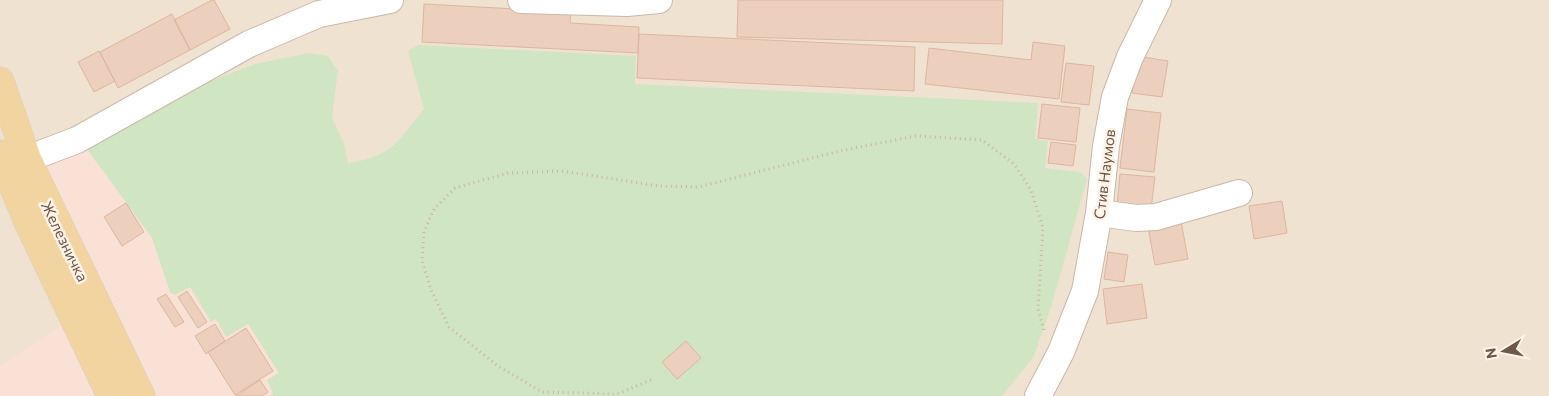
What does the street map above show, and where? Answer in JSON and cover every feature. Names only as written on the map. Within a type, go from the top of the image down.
[{"type":"main road","name":"Железничка","points":[[0,81],[8,163],[28,222],[111,396]]},
{"type":"main road","name":"Железничка","points":[[8,163],[141,396]]},
{"type":"street","points":[[8,163],[77,140],[317,7],[390,0]]},
{"type":"street","points":[[521,0],[627,3],[659,0]]},
{"type":"street","name":"Стив Наумов","points":[[1038,396],[1061,352],[1085,290],[1100,213],[1106,146],[1115,96],[1130,57],[1158,0]]},
{"type":"street","points":[[1100,213],[1144,218],[1156,217],[1239,193]]},
{"type":"street","name":"Стив Наумов","points":[[1024,396],[1061,352]]},
{"type":"path","points":[[651,380],[617,394],[542,392],[498,366],[449,327],[432,290],[422,260],[424,232],[434,209],[455,188],[508,173],[562,171],[659,186],[698,187],[840,151],[915,136],[982,140],[1014,164],[1031,190],[1043,228],[1038,309],[1045,333],[1061,352]]},
{"type":"shaded area","points":[[0,0],[1549,0],[1549,396],[0,396]]},
{"type":"shaded area","points":[[77,140],[364,396],[141,396],[27,159]]},
{"type":"shaded area","points":[[73,317],[111,396],[0,396],[0,367]]},
{"type":"green space","points":[[418,45],[636,56],[635,84],[1038,103],[1035,139],[1048,141],[1045,168],[1079,172],[1087,179],[1052,304],[1034,356],[1002,396],[270,396],[273,394],[267,380],[279,373],[248,324],[226,337],[216,319],[211,322],[190,287],[175,295],[170,292],[152,238],[84,145],[193,88],[255,64],[309,53],[328,56],[338,71],[332,118],[344,144],[348,163],[375,157],[393,146],[424,109],[408,51]]},
{"type":"building","points":[[214,0],[230,29],[190,50],[174,20]]},
{"type":"building","points":[[738,0],[1003,0],[1002,44],[737,37]]},
{"type":"building","points":[[424,4],[571,12],[570,23],[639,27],[638,53],[422,42]]},
{"type":"building","points":[[172,14],[190,50],[118,88],[100,52]]},
{"type":"building","points":[[639,34],[915,47],[914,91],[637,78]]},
{"type":"building","points":[[1033,42],[1065,46],[1059,99],[925,84],[929,48],[1031,60]]},
{"type":"building","points":[[99,51],[115,81],[94,92],[78,62]]},
{"type":"building","points":[[1137,56],[1168,61],[1162,97],[1132,93]]},
{"type":"building","points":[[1066,63],[1094,66],[1089,105],[1061,102]]},
{"type":"building","points":[[1042,104],[1080,108],[1076,142],[1038,138]]},
{"type":"building","points":[[1127,109],[1161,113],[1154,172],[1120,168]]},
{"type":"building","points":[[1051,142],[1076,145],[1073,166],[1048,163]]},
{"type":"building","points":[[1120,174],[1155,177],[1151,209],[1117,206]]},
{"type":"building","points":[[1282,201],[1287,233],[1254,239],[1249,206]]},
{"type":"building","points":[[126,203],[144,232],[122,246],[104,217]]},
{"type":"building","points":[[1181,221],[1188,259],[1155,265],[1148,227]]},
{"type":"building","points":[[1108,252],[1128,255],[1124,282],[1104,279]]},
{"type":"building","points":[[1142,284],[1147,318],[1107,324],[1103,289]]},
{"type":"building","points":[[187,291],[207,322],[198,328],[178,297]]},
{"type":"building","points":[[166,294],[184,322],[175,327],[157,299]]},
{"type":"building","points":[[215,324],[225,341],[206,354],[195,336]]},
{"type":"building","points":[[246,328],[273,371],[235,395],[208,352]]},
{"type":"building","points":[[686,341],[701,358],[677,379],[662,362]]},
{"type":"building","points":[[260,380],[268,392],[262,396],[236,396]]}]
